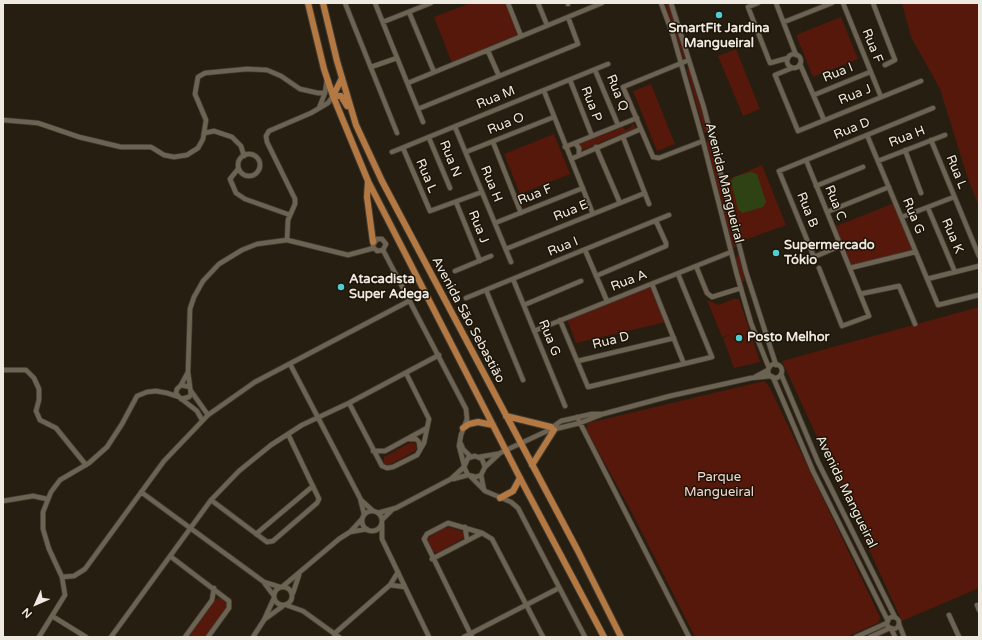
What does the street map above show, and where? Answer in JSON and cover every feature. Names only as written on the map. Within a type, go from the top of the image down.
[{"type":"main road","name":"Avenida São Sebastião","points":[[308,3],[334,96],[368,181],[520,478],[604,637]]},
{"type":"main road","name":"Avenida São Sebastião","points":[[324,4],[342,78],[356,125],[382,181],[621,637]]},
{"type":"main road","points":[[342,78],[334,96],[339,96],[344,100],[356,125]]},
{"type":"main road","points":[[368,181],[367,197],[374,245]]},
{"type":"main road","points":[[506,416],[551,429],[532,465]]},
{"type":"main road","points":[[463,428],[478,422],[493,425]]},
{"type":"main road","points":[[500,498],[514,491],[520,478]]},
{"type":"street","points":[[345,3],[397,133]]},
{"type":"street","points":[[375,3],[423,122]]},
{"type":"street","points":[[383,22],[431,3]]},
{"type":"street","points":[[508,3],[521,36]]},
{"type":"street","points":[[538,3],[547,25]]},
{"type":"street","points":[[408,83],[602,3]]},
{"type":"street","name":"Avenida Mangueiral","points":[[661,3],[673,35],[712,173],[741,288],[751,322],[768,369]]},
{"type":"street","name":"Avenida Mangueiral","points":[[671,3],[721,172],[732,221],[776,365]]},
{"type":"street","points":[[758,3],[748,7],[770,63],[796,55]]},
{"type":"street","points":[[776,3],[796,55],[800,60],[800,64],[824,120]]},
{"type":"street","points":[[784,22],[832,3]]},
{"type":"street","name":"Rua F","points":[[843,3],[881,97]]},
{"type":"street","points":[[873,3],[895,60],[885,65]]},
{"type":"street","points":[[409,12],[434,72]]},
{"type":"street","points":[[418,109],[578,44],[568,17]]},
{"type":"street","points":[[673,35],[677,32],[681,35]]},
{"type":"street","points":[[488,51],[499,76]]},
{"type":"street","points":[[371,67],[397,58]]},
{"type":"street","points":[[788,58],[788,64],[792,68],[800,64]]},
{"type":"street","points":[[689,60],[623,87],[652,157],[654,158],[703,141]]},
{"type":"street","name":"Rua M","points":[[392,152],[608,64]]},
{"type":"street","name":"Rua J","points":[[792,68],[775,75],[798,131],[921,81]]},
{"type":"street","points":[[3,120],[38,123],[79,137],[121,147],[151,147],[164,155],[174,157],[187,155],[198,148],[205,133],[206,120],[195,94],[198,77],[205,73],[247,69],[267,70],[281,76],[300,89],[325,93]]},
{"type":"street","name":"Rua Q","points":[[596,70],[618,125]]},
{"type":"street","name":"Rua I","points":[[814,95],[870,72]]},
{"type":"street","points":[[319,108],[325,93],[328,78]]},
{"type":"street","name":"Rua P","points":[[570,80],[592,136]]},
{"type":"street","points":[[544,91],[593,214]]},
{"type":"street","points":[[287,240],[290,215],[296,204],[295,199],[267,142],[266,136],[270,131],[328,103],[334,96]]},
{"type":"street","name":"Rua D","points":[[780,171],[933,108]]},
{"type":"street","name":"Rua O","points":[[466,152],[554,117]]},
{"type":"street","points":[[566,147],[637,118]]},
{"type":"street","name":"Rua H","points":[[455,127],[511,262]]},
{"type":"street","points":[[571,158],[641,129]]},
{"type":"street","points":[[205,133],[214,131],[232,138],[241,146],[244,156]]},
{"type":"street","name":"Rua H","points":[[878,161],[945,134]]},
{"type":"street","name":"Rua G","points":[[867,135],[938,305],[979,295]]},
{"type":"street","points":[[623,137],[649,204]]},
{"type":"street","name":"Rua N","points":[[429,138],[450,188]]},
{"type":"street","name":"Rua L","points":[[931,140],[979,256]]},
{"type":"street","points":[[493,142],[521,213]]},
{"type":"street","points":[[575,143],[579,148],[579,155]]},
{"type":"street","name":"Rua L","points":[[403,148],[427,206],[432,212],[456,202]]},
{"type":"street","points":[[596,148],[620,203]]},
{"type":"street","points":[[905,150],[922,193]]},
{"type":"street","points":[[238,169],[240,172],[250,176],[255,174],[260,167],[260,162],[257,157],[251,154],[244,156],[239,163],[238,169],[230,179],[236,193],[245,200],[290,215]]},
{"type":"street","name":"Rua C","points":[[806,160],[869,316],[842,326],[819,268]]},
{"type":"street","points":[[816,186],[864,167]]},
{"type":"street","name":"Rua B","points":[[780,171],[814,257],[840,246]]},
{"type":"street","points":[[712,173],[716,175],[721,172]]},
{"type":"street","points":[[827,212],[889,187]]},
{"type":"street","name":"Rua F","points":[[495,223],[583,188]]},
{"type":"street","points":[[456,202],[482,192]]},
{"type":"street","name":"Rua E","points":[[506,249],[645,193]]},
{"type":"street","points":[[902,217],[954,197]]},
{"type":"street","name":"Rua J","points":[[456,202],[480,261]]},
{"type":"street","name":"Rua K","points":[[928,208],[955,272]]},
{"type":"street","name":"Rua I","points":[[466,298],[669,215]]},
{"type":"street","points":[[724,221],[728,218],[732,221]]},
{"type":"street","points":[[596,276],[666,246],[656,221]]},
{"type":"street","points":[[180,398],[189,398],[191,389],[188,372],[190,309],[194,297],[203,281],[219,264],[242,250],[257,244],[287,240],[348,255],[374,245],[377,239],[384,240],[386,247],[383,250]]},
{"type":"street","points":[[374,245],[377,251],[383,250]]},
{"type":"street","points":[[383,250],[466,409],[467,418],[459,446],[464,466],[469,476],[485,491],[514,504],[518,508],[585,637]]},
{"type":"street","points":[[585,250],[607,301]]},
{"type":"street","name":"Rua A","points":[[534,331],[731,252]]},
{"type":"street","points":[[850,268],[915,252]]},
{"type":"street","points":[[454,271],[491,256]]},
{"type":"street","points":[[696,266],[707,293],[712,297],[741,288]]},
{"type":"street","points":[[928,279],[979,266]]},
{"type":"street","points":[[560,320],[588,387],[712,357],[678,274]]},
{"type":"street","name":"Rua G","points":[[513,279],[565,406]]},
{"type":"street","points":[[524,305],[581,281]]},
{"type":"street","points":[[652,284],[684,364]]},
{"type":"street","points":[[860,294],[898,286],[914,324]]},
{"type":"street","points":[[486,290],[523,380]]},
{"type":"street","points":[[62,576],[74,576],[85,569],[164,461],[208,415],[255,382],[409,301]]},
{"type":"street","points":[[751,322],[757,322],[761,319]]},
{"type":"street","name":"Rua D","points":[[578,361],[674,338]]},
{"type":"street","points":[[111,637],[211,500],[238,471],[288,434],[439,355]]},
{"type":"street","points":[[290,364],[360,498],[373,511],[378,513],[396,508],[451,479],[471,457]]},
{"type":"street","points":[[551,429],[561,421],[603,414],[670,396],[751,378],[778,377],[781,374],[780,367],[772,365],[768,369],[751,378]]},
{"type":"street","points":[[768,369],[772,377]]},
{"type":"street","points":[[3,370],[26,370],[34,378],[39,389],[39,400],[36,411],[40,420],[56,428],[86,465]]},
{"type":"street","points":[[167,393],[177,389],[181,385],[188,372]]},
{"type":"street","points":[[349,403],[373,451],[384,468],[390,468],[420,453],[427,428],[428,416],[406,373]]},
{"type":"street","name":"Avenida Mangueiral","points":[[781,374],[818,462],[899,624],[904,637]]},
{"type":"street","name":"Avenida Mangueiral","points":[[772,377],[813,471],[895,637]]},
{"type":"street","points":[[181,385],[191,389],[208,415]]},
{"type":"street","points":[[177,389],[180,398]]},
{"type":"street","points":[[39,637],[65,595],[62,576],[49,549],[43,529],[43,512],[47,499],[60,480],[86,465],[107,447],[122,424],[137,396],[147,392],[167,393],[180,398],[197,411],[202,420]]},
{"type":"street","points":[[485,491],[481,476],[485,467],[499,454],[551,429],[580,423],[603,414]]},
{"type":"street","points":[[577,418],[689,637]]},
{"type":"street","points":[[373,451],[385,451],[427,428]]},
{"type":"street","points":[[211,500],[267,542],[273,541],[318,503],[319,496],[288,434]]},
{"type":"street","points":[[407,439],[416,440],[419,442],[420,453]]},
{"type":"street","points":[[460,440],[463,449],[471,457],[499,454]]},
{"type":"street","points":[[379,461],[385,451]]},
{"type":"street","points":[[479,457],[484,463],[485,467]]},
{"type":"street","points":[[451,479],[481,476]]},
{"type":"street","points":[[256,534],[313,486]]},
{"type":"street","points":[[141,492],[189,529],[264,582],[289,588],[292,593]]},
{"type":"street","points":[[3,500],[33,496],[47,499]]},
{"type":"street","points":[[360,498],[363,525],[367,529]]},
{"type":"street","points":[[350,532],[367,529],[375,530],[396,508]]},
{"type":"street","points":[[253,637],[264,620],[276,590],[299,575],[328,548],[350,532],[363,517],[373,511]]},
{"type":"street","points":[[378,513],[382,522],[382,539],[428,637]]},
{"type":"street","points":[[471,635],[432,559],[424,539],[427,534],[448,523],[482,533],[493,541],[543,637]]},
{"type":"street","points":[[465,527],[467,540]]},
{"type":"street","points":[[432,559],[482,533]]},
{"type":"street","points":[[170,556],[214,588],[229,601],[229,608],[208,637]]},
{"type":"street","points":[[334,634],[390,585],[398,572]]},
{"type":"street","points":[[264,620],[291,602],[292,593],[299,575]]},
{"type":"street","points":[[264,582],[277,603],[303,611],[339,637]]},
{"type":"street","points":[[390,585],[405,587]]},
{"type":"street","points":[[212,600],[214,588]]},
{"type":"street","points":[[464,637],[471,635],[559,588]]},
{"type":"street","points":[[185,637],[215,596],[223,596]]},
{"type":"street","points":[[977,605],[979,610]]},
{"type":"street","points":[[949,614],[959,637]]},
{"type":"street","points":[[52,616],[86,637]]},
{"type":"street","points":[[856,637],[888,622],[891,618],[896,618]]},
{"type":"street","points":[[870,637],[890,628],[896,628],[899,624]]},
{"type":"green space","points":[[471,3],[506,3],[518,36],[452,63],[434,17]]},
{"type":"green space","points":[[665,3],[668,3],[686,58],[683,59]]},
{"type":"green space","points":[[902,3],[979,3],[979,207],[967,176],[940,89],[911,37]]},
{"type":"green space","points":[[841,17],[858,59],[813,77],[796,35]]},
{"type":"green space","points":[[736,49],[760,109],[743,116],[718,56]]},
{"type":"green space","points":[[688,66],[707,130],[705,135],[687,71]]},
{"type":"green space","points":[[651,84],[675,144],[657,151],[633,91]]},
{"type":"green space","points":[[633,123],[636,128],[582,150],[580,144],[623,127],[625,130],[630,128]]},
{"type":"green space","points":[[554,134],[570,174],[520,194],[504,154]]},
{"type":"green space","points":[[710,140],[736,247],[733,248],[706,142]]},
{"type":"green space","points":[[762,165],[786,225],[742,241],[727,180]]},
{"type":"green space","points":[[894,203],[913,249],[911,252],[852,266],[849,264],[834,227]]},
{"type":"green space","points":[[738,253],[745,280],[742,283],[736,259]]},
{"type":"green space","points":[[649,286],[652,287],[666,322],[576,343],[567,319]]},
{"type":"green space","points":[[733,299],[739,299],[760,362],[734,368],[723,338],[730,335],[722,337],[707,300],[719,305]]},
{"type":"green space","points":[[979,307],[979,588],[902,621],[782,361]]},
{"type":"green space","name":"Parque Mangueiral","points":[[764,381],[769,386],[880,617],[878,623],[846,637],[695,637],[631,511],[586,429],[588,423]]},
{"type":"green space","points":[[411,442],[415,443],[417,447],[415,451],[389,465],[383,464],[384,457]]},
{"type":"green space","points":[[448,527],[462,531],[464,535],[462,539],[437,553],[431,551],[427,543],[428,538],[439,530]]},
{"type":"green space","points":[[221,598],[227,603],[227,606],[205,637],[187,637],[211,604],[216,599]]},
{"type":"shaded area","points":[[751,172],[757,174],[766,202],[763,207],[743,213],[738,210],[731,181],[734,177]]},
{"type":"place","name":"SmartFit Jardina Mangueiral","points":[[719,15]]},
{"type":"place","name":"Supermercado Tókio","points":[[776,253]]},
{"type":"place","name":"Atacadista Super Adega","points":[[341,287]]},
{"type":"place","name":"Posto Melhor","points":[[739,338]]}]
